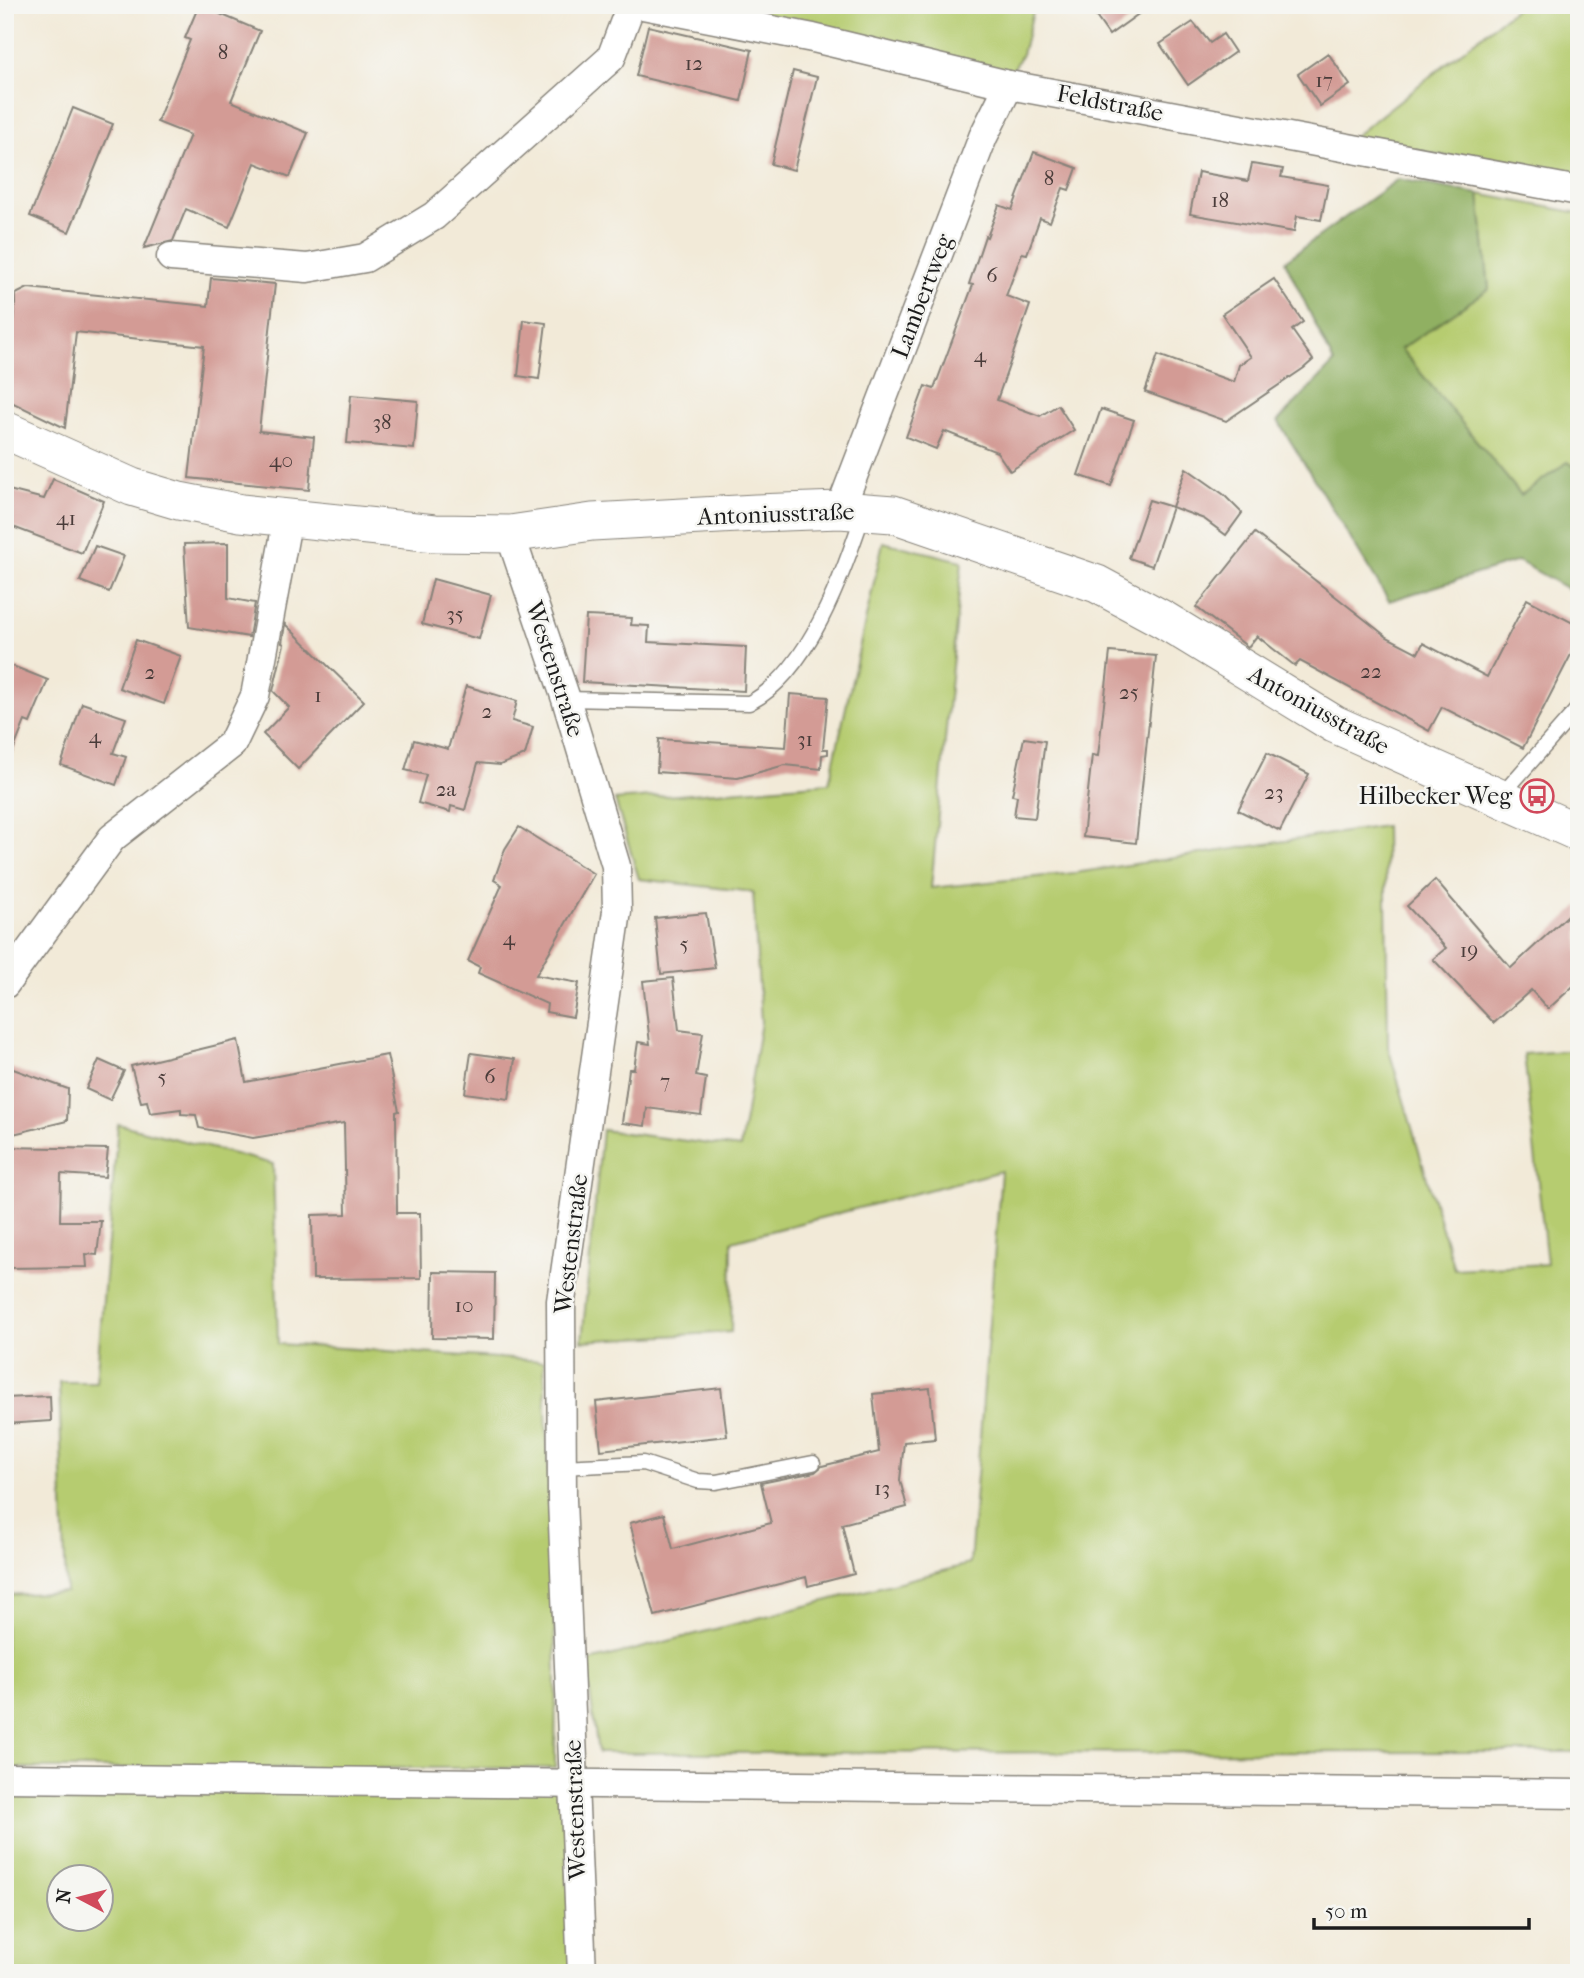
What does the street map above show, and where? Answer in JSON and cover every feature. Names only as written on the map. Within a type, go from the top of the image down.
[{"type":"street","points":[[171,257],[307,268],[365,258],[435,216],[611,58],[631,5]]},
{"type":"street","name":"Feldstraße","points":[[643,5],[813,38],[1009,85],[1579,191]]},
{"type":"street","name":"Lambertweg","points":[[852,510],[984,137],[1009,85]]},
{"type":"street","name":"Antoniusstraße","points":[[5,430],[132,487],[191,503],[435,533],[510,534],[592,522],[852,510],[893,514],[1097,584],[1164,620],[1334,724],[1579,833]]},
{"type":"street","points":[[5,984],[112,838],[157,800],[232,744],[255,696],[288,517]]},
{"type":"street","name":"Westenstraße","points":[[510,534],[566,699],[616,866],[617,911],[561,1301],[562,1467],[582,1973]]},
{"type":"street","points":[[5,1778],[1579,1794]]},
{"type":"lane","points":[[566,699],[749,704],[768,694],[810,642],[853,545],[852,510]]},
{"type":"lane","points":[[1498,799],[1579,707]]},
{"type":"lane","points":[[562,1467],[643,1463],[698,1480],[716,1482],[813,1463]]},
{"type":"green space","points":[[667,5],[1035,5],[1022,54],[1006,82]]},
{"type":"green space","points":[[1520,5],[1579,5],[1579,180],[1351,139]]},
{"type":"green space","points":[[1398,179],[1479,194],[1489,289],[1401,349],[1521,495],[1568,462],[1579,470],[1579,595],[1518,561],[1389,601],[1278,421],[1334,363],[1285,261]]},
{"type":"green space","points":[[1479,194],[1579,213],[1579,470],[1568,462],[1521,495],[1400,349],[1489,288]]},
{"type":"green space","points":[[883,542],[962,561],[931,888],[1075,873],[1385,826],[1388,1047],[1454,1269],[1547,1264],[1524,1054],[1579,1050],[1579,1752],[598,1753],[586,1662],[970,1564],[1001,1171],[732,1241],[731,1332],[582,1341],[602,1130],[740,1148],[761,1022],[753,892],[639,879],[615,800],[829,783]]},
{"type":"green space","points":[[118,1124],[273,1164],[278,1344],[544,1361],[556,1670],[555,1768],[5,1768],[5,1595],[66,1592],[59,1382],[96,1382]]},
{"type":"green space","points":[[5,1783],[569,1789],[578,1973],[5,1973]]},
{"type":"building","points":[[199,5],[260,31],[231,101],[308,133],[290,177],[255,163],[229,227],[186,209],[173,241],[144,248],[190,135],[157,122],[190,40],[185,38]]},
{"type":"building","points":[[1088,5],[1151,5],[1109,35]]},
{"type":"building","points":[[1193,22],[1210,43],[1223,34],[1235,52],[1188,85],[1160,44]]},
{"type":"building","points":[[648,26],[752,50],[741,101],[636,76]]},
{"type":"building","points":[[1328,53],[1350,85],[1320,106],[1298,74]]},
{"type":"building","points":[[793,71],[817,77],[794,170],[771,164]]},
{"type":"building","points":[[73,108],[113,124],[69,232],[30,216]]},
{"type":"building","points":[[1034,152],[1077,168],[1069,190],[1063,188],[1050,222],[1040,218],[1027,254],[1022,253],[1006,296],[1030,305],[997,400],[1040,416],[1058,405],[1074,430],[1010,471],[997,452],[944,431],[936,449],[906,437],[925,386],[934,389],[973,285],[969,284],[985,236],[987,237],[999,205],[1012,210]]},
{"type":"building","points":[[1252,164],[1283,169],[1281,177],[1328,185],[1321,220],[1297,216],[1294,232],[1190,214],[1198,172],[1248,181]]},
{"type":"building","points":[[211,278],[275,284],[259,431],[314,437],[309,490],[189,478],[204,346],[76,332],[65,428],[5,399],[16,294],[28,288],[208,306]]},
{"type":"building","points":[[1274,279],[1303,322],[1292,330],[1313,360],[1304,368],[1226,421],[1145,392],[1158,355],[1234,382],[1239,365],[1251,357],[1222,314]]},
{"type":"building","points":[[524,320],[546,323],[539,379],[518,376]]},
{"type":"building","points":[[351,395],[418,401],[414,449],[347,443]]},
{"type":"building","points":[[1101,409],[1134,420],[1111,486],[1078,475]]},
{"type":"building","points":[[1186,468],[1223,494],[1242,513],[1226,535],[1204,519],[1172,507]]},
{"type":"building","points":[[53,479],[104,501],[82,553],[5,524],[5,489],[44,499]]},
{"type":"building","points":[[1149,500],[1172,507],[1152,566],[1129,558]]},
{"type":"building","points":[[1255,533],[1387,637],[1418,653],[1423,643],[1487,677],[1527,599],[1579,626],[1579,639],[1523,748],[1442,707],[1429,731],[1300,661],[1295,666],[1257,636],[1248,647],[1196,607]]},
{"type":"building","points":[[228,543],[228,598],[255,603],[249,637],[189,627],[184,544]]},
{"type":"building","points":[[95,546],[124,556],[109,592],[80,581]]},
{"type":"building","points":[[433,579],[491,595],[479,639],[422,624]]},
{"type":"building","points":[[586,616],[632,618],[631,625],[649,626],[648,642],[746,647],[744,691],[582,682]]},
{"type":"building","points":[[285,624],[364,701],[298,769],[263,734],[289,707],[273,691],[284,644]]},
{"type":"building","points":[[136,640],[181,656],[164,704],[119,688]]},
{"type":"building","points":[[1110,652],[1156,656],[1136,843],[1083,837],[1092,755],[1098,756]]},
{"type":"building","points":[[5,663],[48,680],[30,723],[25,721],[7,766]]},
{"type":"building","points":[[466,686],[517,701],[512,721],[533,727],[525,755],[500,765],[478,763],[465,810],[451,806],[450,812],[418,803],[426,775],[405,770],[414,740],[448,749]]},
{"type":"building","points":[[790,694],[828,697],[823,749],[828,749],[828,754],[822,755],[821,769],[785,765],[738,778],[657,772],[659,739],[786,747]]},
{"type":"building","points":[[82,703],[126,718],[113,753],[126,757],[116,785],[61,765]]},
{"type":"building","points":[[1024,738],[1045,741],[1035,818],[1014,816],[1017,796],[1012,795]]},
{"type":"building","points":[[1267,753],[1309,774],[1280,831],[1238,810]]},
{"type":"building","points":[[519,827],[594,874],[536,975],[579,983],[573,1017],[546,1012],[547,1004],[478,973],[480,967],[468,961],[502,885],[494,880],[505,849]]},
{"type":"building","points":[[1435,880],[1511,968],[1579,905],[1579,981],[1548,1009],[1531,990],[1494,1023],[1433,959],[1446,948],[1407,906]]},
{"type":"building","points":[[706,913],[715,968],[661,974],[655,918]]},
{"type":"building","points":[[673,978],[679,1030],[703,1033],[696,1076],[706,1078],[701,1115],[647,1108],[645,1126],[622,1123],[629,1069],[634,1069],[638,1042],[650,1044],[643,981]]},
{"type":"building","points":[[238,1040],[246,1082],[387,1055],[399,1111],[396,1112],[397,1213],[420,1213],[421,1278],[313,1279],[312,1215],[346,1214],[344,1123],[253,1138],[199,1128],[196,1115],[181,1114],[181,1109],[150,1113],[147,1101],[141,1102],[131,1066]]},
{"type":"building","points":[[471,1053],[515,1059],[509,1099],[465,1093]]},
{"type":"building","points":[[99,1060],[124,1071],[110,1100],[86,1089]]},
{"type":"building","points":[[5,1066],[68,1089],[67,1121],[5,1136]]},
{"type":"building","points":[[5,1147],[108,1149],[105,1177],[61,1174],[60,1221],[101,1221],[97,1255],[86,1254],[87,1267],[5,1268]]},
{"type":"building","points":[[433,1272],[495,1273],[494,1339],[432,1338]]},
{"type":"building","points":[[721,1388],[727,1436],[601,1450],[596,1402]]},
{"type":"building","points":[[930,1388],[935,1439],[904,1442],[900,1480],[907,1507],[842,1524],[854,1574],[808,1586],[806,1577],[655,1616],[630,1523],[664,1514],[673,1549],[771,1523],[761,1483],[815,1472],[822,1466],[879,1452],[873,1394]]},
{"type":"building","points":[[50,1396],[51,1421],[5,1424],[5,1398]]},
{"type":"place","name":"Hilbecker Weg","points":[[1537,796]]}]
